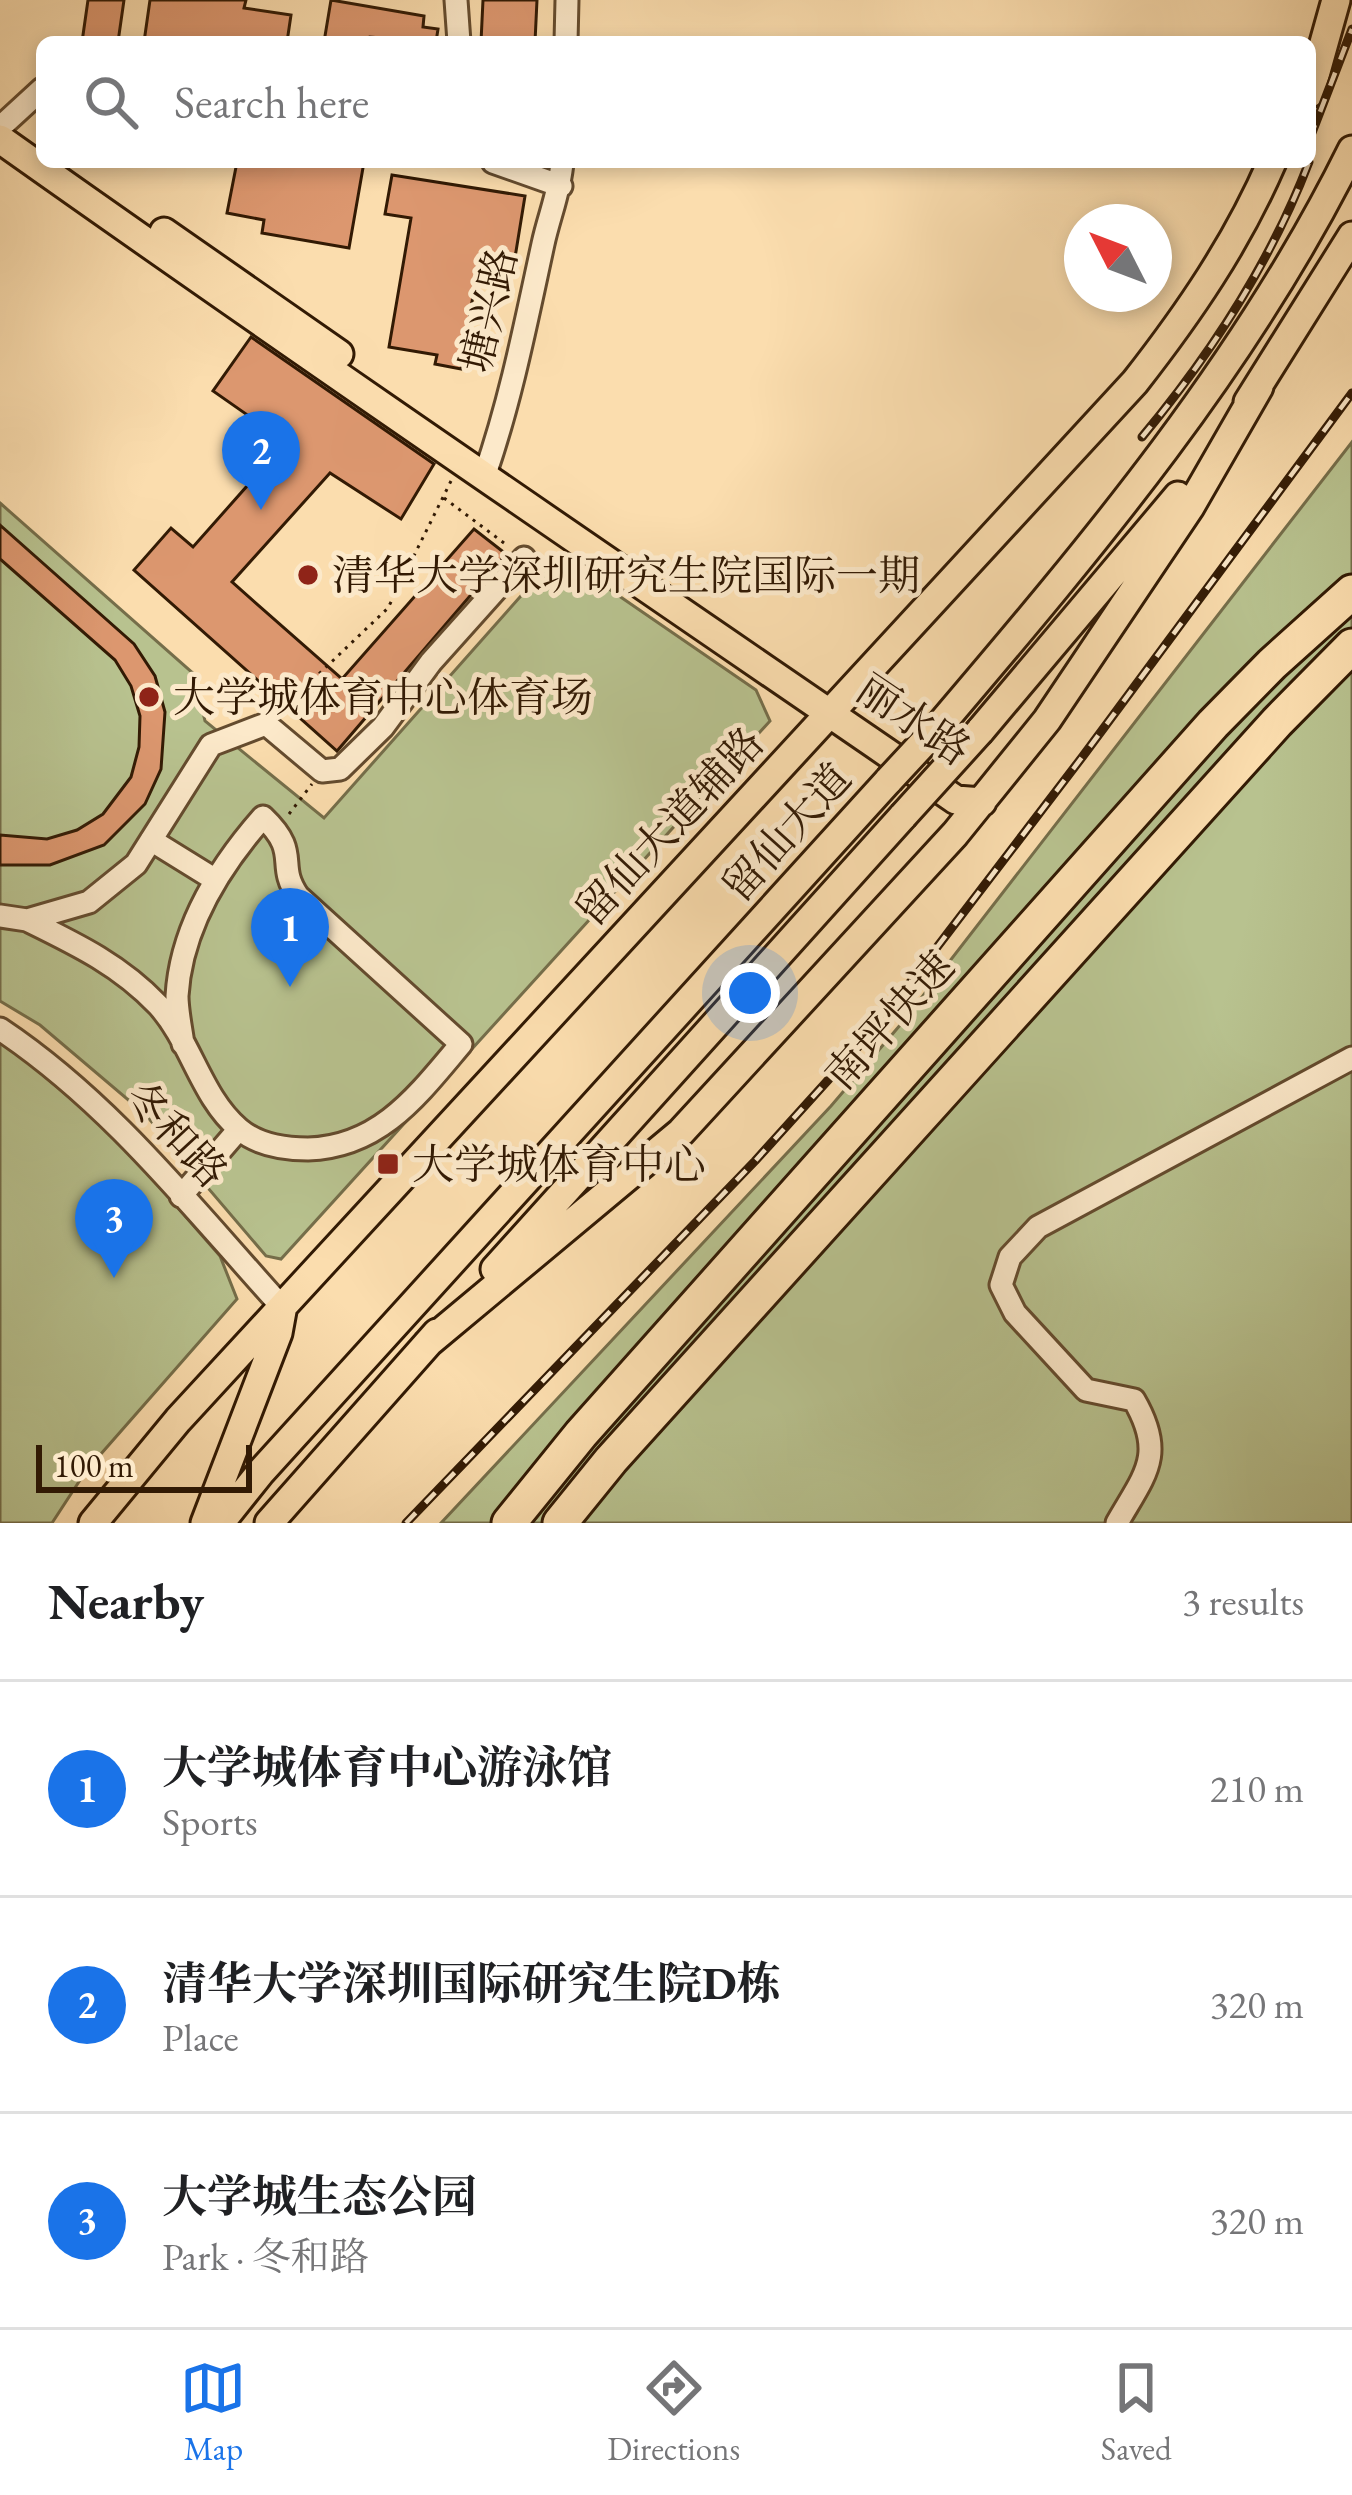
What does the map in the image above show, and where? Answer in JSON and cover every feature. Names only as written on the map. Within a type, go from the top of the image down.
[{"type":"highway","name":"南坪快速","points":[[509,1523],[581,1434],[1213,724],[1352,592]]},
{"type":"highway","name":"南坪快速","points":[[560,1523],[611,1460],[1213,792],[1352,646]]},
{"type":"main road","points":[[1313,36],[1323,0]]},
{"type":"main road","points":[[1316,72],[1336,0]]},
{"type":"main road","points":[[2,126],[36,144]]},
{"type":"main road","name":"丽水路","points":[[2,126],[36,152]]},
{"type":"main road","name":"留仙大道","points":[[220,1523],[260,1472],[941,724],[1112,522],[1178,434],[1289,262],[1352,150]]},
{"type":"main road","name":"丽水路","points":[[57,168],[271,331],[480,464]]},
{"type":"main road","name":"丽水路","points":[[71,168],[480,464],[840,711],[956,800],[982,802]]},
{"type":"main road","name":"留仙大道辅路","points":[[840,711],[869,670],[1135,382],[1218,268],[1250,214],[1269,168]]},
{"type":"main road","name":"留仙大道辅路","points":[[92,1523],[151,1451],[280,1320],[840,711],[1124,420],[1220,293],[1262,221],[1284,168]]},
{"type":"main road","name":"留仙大道","points":[[269,1523],[980,731],[1143,540],[1259,387],[1352,236]]},
{"type":"main road","points":[[428,1343],[641,1168],[705,1108],[982,802],[1039,732],[1177,527],[1259,387]]},
{"type":"main road","points":[[205,1523],[280,1320]]},
{"type":"main road","name":"留仙大道辅路","points":[[110,1523],[280,1320]]},
{"type":"street","points":[[566,36],[567,0]]},
{"type":"street","points":[[451,1],[458,36]]},
{"type":"street","points":[[2,126],[36,95]]},
{"type":"street","points":[[510,168],[561,186]]},
{"type":"street","name":"塘兴路","points":[[480,464],[512,382],[562,168]]},
{"type":"street","points":[[27,920],[89,902],[136,864],[211,745],[266,724],[322,771],[340,769],[383,727],[431,662],[524,558]]},
{"type":"street","points":[[0,916],[27,920],[126,974],[162,1010],[203,1082],[239,1129],[281,1150],[328,1148],[366,1138],[408,1105],[461,1044],[298,896],[289,883],[289,852],[263,817],[214,879],[189,937],[177,997],[183,1044]]},
{"type":"street","points":[[151,840],[214,879]]},
{"type":"street","name":"冬和路","points":[[0,1029],[54,1066],[107,1113],[280,1320]]},
{"type":"street","points":[[1117,1523],[1150,1466],[1150,1427],[1134,1400],[1086,1390],[1015,1312],[1001,1285],[1010,1257],[1038,1227],[1352,1058]]},
{"type":"street","points":[[181,1196],[239,1129]]},
{"type":"path","points":[[266,724],[388,608],[442,496],[480,464]]},
{"type":"path","points":[[442,496],[524,558]]},
{"type":"path","points":[[277,830],[322,771]]},
{"type":"green space","points":[[1352,442],[1352,1523],[441,1523],[831,1106],[901,1024]]},
{"type":"green space","points":[[0,503],[194,674],[205,721],[324,818],[558,554],[756,690],[770,721],[281,1259],[266,1256],[145,1114],[40,1025],[0,1001]]},
{"type":"green space","points":[[0,1038],[118,1139],[220,1256],[237,1299],[86,1471],[52,1523],[0,1523]]},
{"type":"building","points":[[88,0],[124,0],[119,36],[83,36]]},
{"type":"building","points":[[150,0],[246,0],[244,8],[291,15],[288,36],[145,36]]},
{"type":"building","points":[[331,0],[424,16],[423,27],[438,29],[437,36],[325,36]]},
{"type":"building","points":[[483,0],[537,0],[535,36],[481,36]]},
{"type":"building","points":[[236,168],[363,168],[349,248],[262,233],[264,220],[227,213]]},
{"type":"building","points":[[392,175],[525,196],[512,276],[477,271],[461,369],[435,364],[437,355],[389,347],[411,218],[385,214]]},
{"type":"building","points":[[251,337],[434,464],[401,519],[330,473],[232,582],[342,679],[474,529],[506,554],[337,751],[134,570],[171,528],[193,547],[286,442],[213,391]]},
{"type":"building","name":"大学城体育中心体育场","points":[[0,525],[134,644],[155,676],[165,712],[161,769],[145,804],[104,845],[50,865],[0,865],[0,835],[47,839],[77,830],[103,814],[131,777],[140,716],[131,686],[115,660],[0,559]]},
{"type":"railway","points":[[1316,122],[1352,29]]},
{"type":"railway","points":[[1142,437],[1237,307],[1306,168]]},
{"type":"railway","points":[[406,1523],[755,1161],[876,1027],[1352,393]]},
{"type":"place","name":"清华大学深圳国际研究生院D栋","points":[[261,510]]},
{"type":"place","name":"清华大学深圳研究生院国际一期","points":[[308,575]]},
{"type":"place","name":"大学城体育中心体育场","points":[[149,697]]},
{"type":"place","name":"大学城体育中心游泳馆","points":[[290,987]]},
{"type":"place","name":"大学城体育中心","points":[[388,1164]]},
{"type":"place","name":"大学城生态公园","points":[[114,1278]]}]
